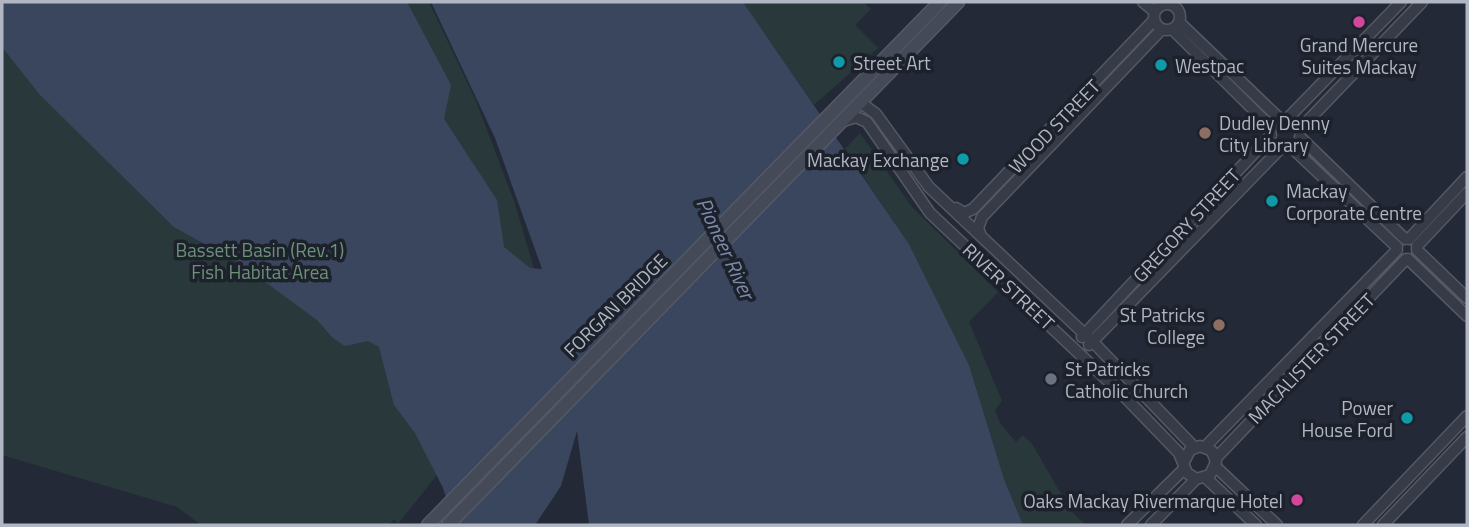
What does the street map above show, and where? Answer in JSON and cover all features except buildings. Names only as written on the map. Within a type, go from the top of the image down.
[{"type":"main road","name":"FORGAN BRIDGE","points":[[428,525],[940,2]]},
{"type":"main road","name":"FORGAN BRIDGE","points":[[448,525],[958,2]]},
{"type":"main road","points":[[888,55],[903,60]]},
{"type":"main road","points":[[832,110],[848,101],[860,102]]},
{"type":"street","points":[[1143,2],[1166,14],[1284,119],[1296,121],[1300,133],[1467,298]]},
{"type":"street","name":"WOOD STREET","points":[[984,241],[978,230],[980,219],[1029,160],[1166,14],[1189,2]]},
{"type":"street","points":[[1272,132],[1401,2]]},
{"type":"street","points":[[1287,147],[1422,2]]},
{"type":"street","points":[[1166,14],[1272,132],[1275,142],[1287,147],[1467,316]]},
{"type":"street","name":"RIVER STREET","points":[[860,102],[876,114],[917,173],[946,204],[1216,462]]},
{"type":"street","name":"RIVER STREET","points":[[839,123],[854,117],[867,122],[926,209],[1077,350],[1179,453],[1184,465],[1201,478]]},
{"type":"street","name":"GREGORY STREET","points":[[1077,350],[1083,333],[1272,132]]},
{"type":"street","name":"GREGORY STREET","points":[[1077,350],[1094,344],[1287,147]]},
{"type":"street","name":"WOOD STREET","points":[[946,204],[962,213],[972,210],[1029,160]]},
{"type":"street","points":[[1412,243],[1467,177]]},
{"type":"street","points":[[1412,243],[1467,193]]},
{"type":"street","points":[[946,204],[936,201],[932,205],[944,218],[950,232]]},
{"type":"street","name":"MACALISTER STREET","points":[[1184,465],[1187,453],[1200,447],[1397,249],[1412,243]]},
{"type":"street","name":"MACALISTER STREET","points":[[1201,478],[1407,259],[1412,243]]},
{"type":"street","points":[[1101,315],[1103,324],[1112,325]]},
{"type":"street","points":[[1363,525],[1467,416]]},
{"type":"street","points":[[1383,525],[1467,437]]},
{"type":"street","points":[[1216,462],[1277,525]]},
{"type":"street","points":[[1127,525],[1184,465]]},
{"type":"street","points":[[1151,525],[1201,478],[1256,525]]},
{"type":"street","points":[[1149,504],[1160,515]]},
{"type":"green space","name":"Bassett Basin (Rev.1) Fish Habitat Area","points":[[2,2],[429,2],[476,101],[514,201],[545,305],[431,464],[437,475],[398,524],[394,519],[389,525],[201,525],[177,507],[2,455]]},
{"type":"green space","points":[[743,2],[863,2],[871,9],[855,25],[878,48],[814,105]]},
{"type":"green space","points":[[860,133],[912,207],[998,292],[969,322],[1002,401],[995,410],[1000,423],[1016,442],[1023,435],[1032,444],[1071,511],[1086,525],[1023,525],[1004,479],[969,365],[909,244],[845,149]]},
{"type":"water","name":"Pioneer River","points":[[2,2],[407,2],[451,85],[444,119],[497,200],[504,247],[530,268],[542,269],[495,138],[431,2],[743,2],[909,244],[969,365],[1004,479],[1023,525],[589,525],[577,431],[561,486],[535,525],[455,525],[443,488],[415,433],[394,405],[379,347],[368,341],[345,346],[333,338],[317,320],[242,265],[174,227],[40,95],[2,47]]},
{"type":"place","name":"Grand Mercure Suites Mackay","points":[[1359,22]]},
{"type":"place","name":"Street Art","points":[[839,62]]},
{"type":"place","name":"Westpac","points":[[1161,65]]},
{"type":"place","name":"Dudley Denny City Library","points":[[1205,133]]},
{"type":"place","name":"Mackay Exchange","points":[[963,159]]},
{"type":"place","name":"Mackay Corporate Centre","points":[[1272,201]]},
{"type":"place","name":"St Patricks College","points":[[1219,325]]},
{"type":"place","name":"St Patricks Catholic Church","points":[[1051,379]]},
{"type":"place","name":"Power House Ford","points":[[1407,418]]},
{"type":"place","name":"Oaks Mackay Rivermarque Hotel","points":[[1297,500]]}]
